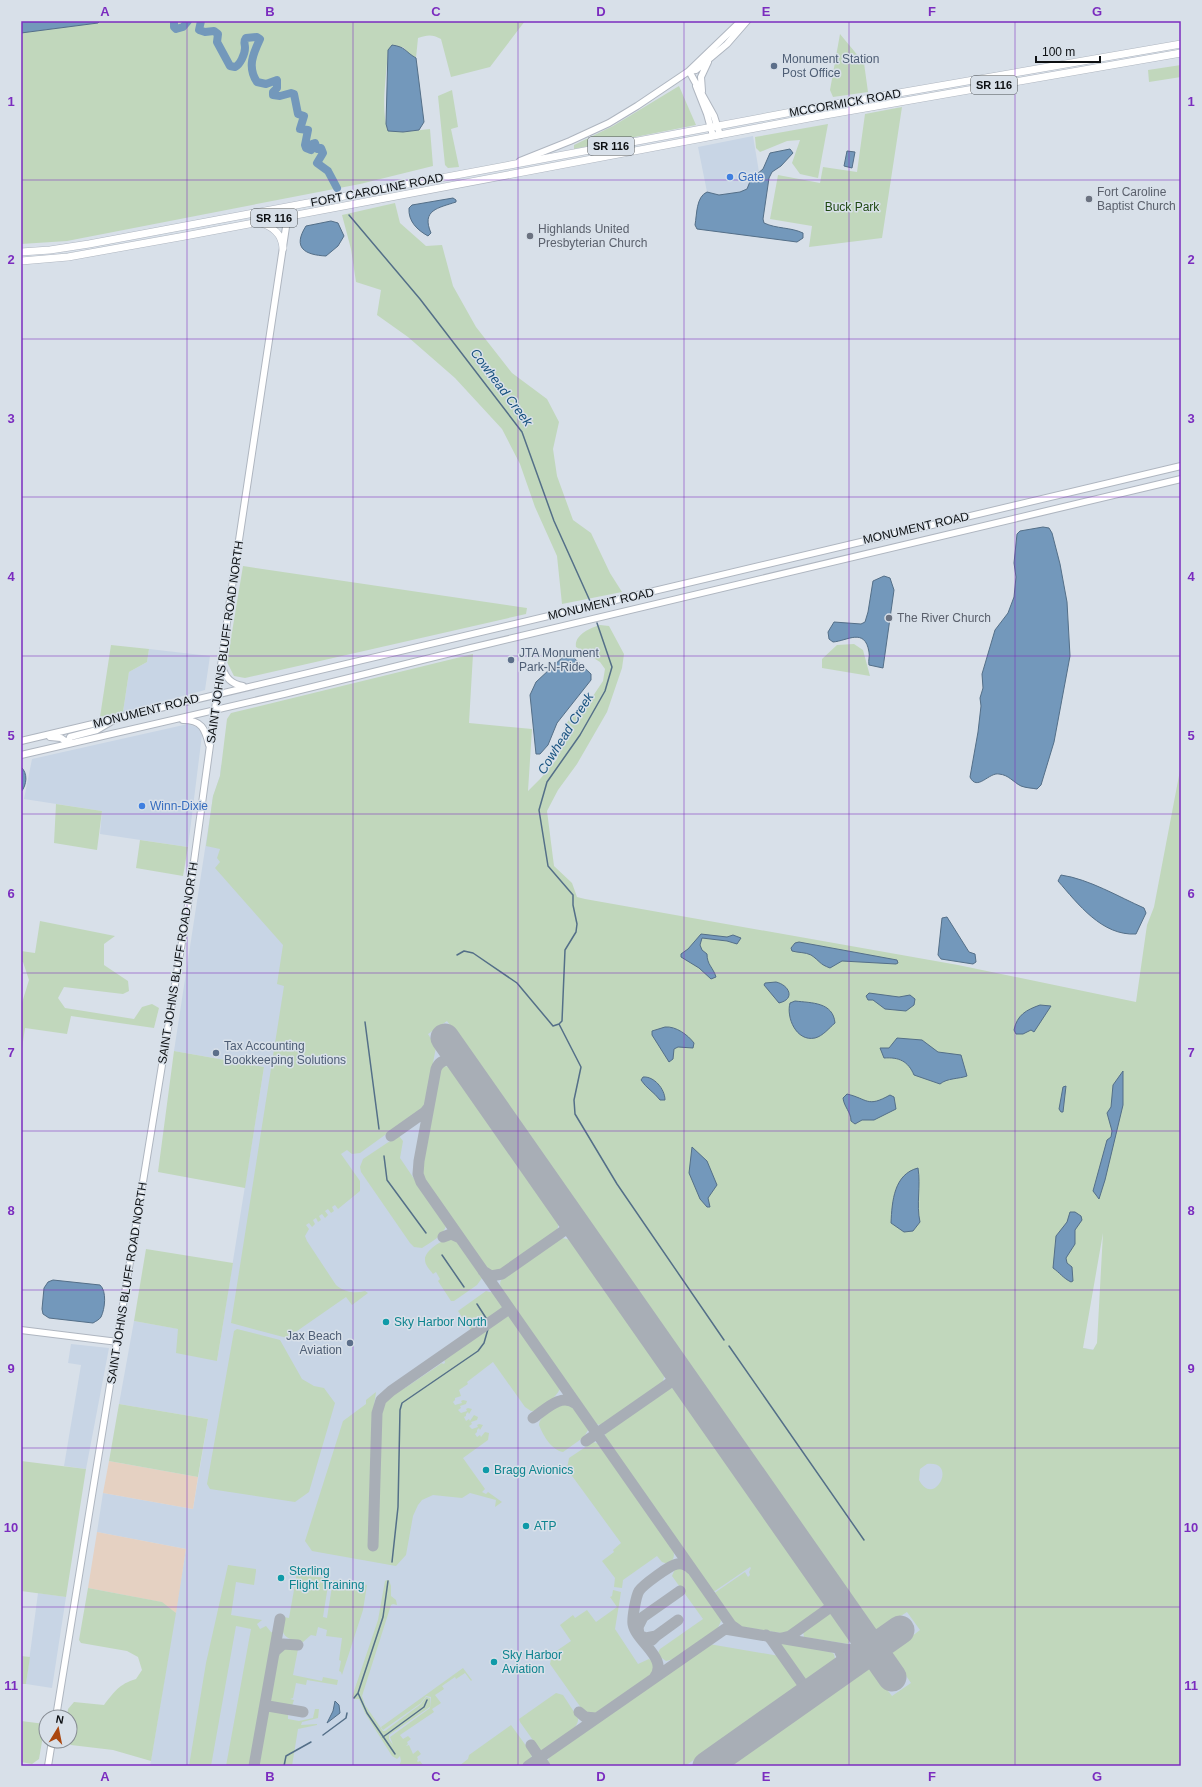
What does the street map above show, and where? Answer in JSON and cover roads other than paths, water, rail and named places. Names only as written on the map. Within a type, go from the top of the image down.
[{"type":"main road","name":"FORT CAROLINE ROAD","points":[[21,252],[63,249],[510,164],[570,141],[609,123],[637,106],[689,71],[741,21]]},
{"type":"main road","name":"FORT CAROLINE ROAD","points":[[689,71],[696,70],[710,59],[727,44],[747,21]]},
{"type":"main road","name":"MCCORMICK ROAD","points":[[510,164],[562,156],[824,106],[1181,44]]},
{"type":"main road","name":"MCCORMICK ROAD","points":[[526,171],[598,159],[808,118],[1181,53]]},
{"type":"main road","points":[[702,93],[701,77],[710,59]]},
{"type":"main road","points":[[689,71],[714,127]]},
{"type":"main road","points":[[695,83],[702,93],[716,135]]},
{"type":"main road","points":[[808,118],[820,112],[824,106]]},
{"type":"main road","points":[[526,171],[529,166],[556,160],[562,156]]},
{"type":"main road","name":"FORT CAROLINE ROAD","points":[[21,261],[68,257],[526,171]]},
{"type":"main road","name":"SAINT JOHNS BLUFF ROAD NORTH","points":[[57,1709],[188,905],[221,665],[289,207]]},
{"type":"main road","points":[[256,222],[270,225],[278,232],[283,248]]},
{"type":"main road","name":"MONUMENT ROAD","points":[[21,741],[1181,466]]},
{"type":"main road","name":"MONUMENT ROAD","points":[[21,755],[216,710],[1181,479]]},
{"type":"main road","points":[[468,635],[471,648]]},
{"type":"main road","points":[[221,665],[225,675],[231,682],[236,685],[246,687]]},
{"type":"main road","points":[[42,736],[61,738],[68,743],[70,737],[97,730],[118,718]]},
{"type":"main road","points":[[176,719],[190,720],[200,724],[206,733],[210,748]]},
{"type":"main road","points":[[21,1330],[118,1342]]},
{"type":"main road","points":[[48,1766],[51,1749]]},
{"type":"water","points":[[21,21],[100,21],[98,23],[21,33]]},
{"type":"water","points":[[392,45],[403,48],[416,58],[424,122],[419,130],[403,132],[388,131],[386,124],[388,50]]},
{"type":"water","points":[[790,149],[793,153],[781,166],[772,172],[769,178],[763,219],[764,223],[769,225],[803,233],[803,238],[797,242],[697,229],[695,225],[698,206],[703,194],[707,192],[719,195],[740,192],[747,189],[751,179],[763,169],[770,153]]},
{"type":"water","points":[[847,151],[855,152],[852,168],[844,166]]},
{"type":"water","points":[[453,198],[456,202],[438,208],[430,215],[428,225],[431,233],[428,236],[414,225],[409,213],[409,208],[412,205]]},
{"type":"water","points":[[331,221],[338,223],[344,236],[338,246],[326,256],[312,254],[303,249],[300,240],[306,226]]},
{"type":"water","points":[[1043,527],[1049,528],[1052,533],[1060,564],[1067,602],[1070,656],[1054,742],[1041,785],[1037,789],[1021,786],[1008,777],[999,774],[995,774],[976,783],[970,777],[978,732],[981,706],[980,698],[983,688],[982,674],[995,630],[1008,613],[1014,597],[1016,577],[1014,563],[1017,534],[1020,531]]},
{"type":"water","points":[[884,576],[890,578],[894,590],[883,668],[869,665],[869,652],[867,644],[864,640],[855,637],[833,642],[829,639],[828,632],[834,622],[861,624],[865,622],[873,581]]},
{"type":"water","points":[[565,655],[574,658],[591,674],[591,680],[557,723],[548,745],[540,754],[536,754],[530,695],[536,682]]},
{"type":"water","points":[[21,767],[25,772],[26,779],[25,786],[21,792]]},
{"type":"water","points":[[1061,875],[1093,884],[1144,908],[1146,913],[1136,934],[1112,930],[1092,917],[1058,881]]},
{"type":"water","points":[[947,917],[969,952],[975,954],[976,962],[973,964],[941,959],[938,955],[942,918]]},
{"type":"water","points":[[701,934],[727,937],[733,935],[741,938],[737,944],[727,941],[702,938],[700,945],[702,950],[707,954],[708,961],[716,977],[711,979],[699,968],[681,957],[681,954],[688,949]]},
{"type":"water","points":[[799,942],[897,960],[898,963],[842,961],[830,968],[826,967],[811,955],[792,951],[791,948],[795,943]]},
{"type":"water","points":[[776,982],[784,986],[789,992],[788,998],[779,1003],[764,985],[765,983]]},
{"type":"water","points":[[869,993],[899,997],[910,995],[915,999],[914,1005],[906,1011],[885,1009],[873,1000],[868,1000],[866,996]]},
{"type":"water","points":[[795,1001],[815,1003],[826,1007],[833,1016],[835,1023],[818,1037],[808,1038],[803,1036],[794,1027],[791,1021],[789,1009],[790,1003]]},
{"type":"water","points":[[1040,1005],[1051,1006],[1034,1032],[1031,1030],[1023,1034],[1016,1034],[1014,1030],[1017,1020],[1026,1011]]},
{"type":"water","points":[[665,1027],[673,1028],[681,1032],[694,1043],[693,1048],[678,1047],[674,1049],[673,1059],[669,1062],[652,1035],[652,1031]]},
{"type":"water","points":[[897,1038],[922,1040],[938,1052],[961,1055],[967,1076],[940,1084],[914,1075],[909,1066],[899,1059],[884,1058],[880,1048],[889,1048]]},
{"type":"water","points":[[1123,1071],[1123,1105],[1099,1199],[1093,1191],[1107,1140],[1111,1137],[1112,1131],[1107,1113],[1111,1107],[1113,1085]]},
{"type":"water","points":[[643,1077],[647,1077],[658,1084],[665,1096],[665,1100],[660,1100],[645,1085],[641,1080]]},
{"type":"water","points":[[1066,1086],[1063,1112],[1061,1112],[1059,1109],[1063,1087]]},
{"type":"water","points":[[847,1094],[872,1102],[890,1095],[894,1097],[896,1109],[874,1120],[862,1120],[855,1124],[851,1121],[843,1098]]},
{"type":"water","points":[[692,1147],[707,1161],[717,1185],[708,1198],[710,1207],[707,1207],[700,1199],[689,1173]]},
{"type":"water","points":[[918,1168],[918,1208],[920,1222],[913,1231],[904,1232],[891,1223],[892,1206],[899,1182],[910,1171]]},
{"type":"water","points":[[1070,1212],[1075,1212],[1081,1216],[1082,1220],[1075,1230],[1075,1244],[1066,1258],[1067,1263],[1072,1267],[1073,1281],[1071,1282],[1053,1268],[1056,1236],[1067,1222]]},
{"type":"water","points":[[53,1280],[100,1285],[104,1291],[105,1300],[104,1309],[100,1318],[93,1323],[49,1318],[43,1314],[44,1288],[48,1282]]},
{"type":"water","points":[[335,1701],[339,1705],[340,1713],[327,1723],[333,1711]]},
{"type":"waterway","name":"Cowhead Creek","points":[[174,21],[174,27],[176,29],[183,27],[188,21]]},
{"type":"waterway","name":"Cowhead Creek","points":[[201,21],[199,30],[205,32],[214,31],[218,34],[217,42],[230,66],[235,67],[240,62],[244,53],[244,42],[246,38],[257,37],[260,39],[252,60],[252,71],[257,82],[266,84],[277,80],[277,88],[273,92],[273,95],[280,96],[291,93],[294,94],[298,114],[304,116],[300,129],[308,130],[305,145],[306,148],[311,150],[312,144],[315,143],[317,149],[321,148],[323,153],[317,163],[328,171],[337,188]]},
{"type":"waterway","name":"Cowhead Creek","points":[[349,215],[420,299],[522,432],[554,521],[590,601]]},
{"type":"waterway","name":"Cowhead Creek","points":[[457,955],[464,951],[473,953],[517,983],[553,1026],[562,1021],[565,950],[576,932],[577,924],[573,905],[573,895],[548,866],[539,810],[547,782],[580,735],[605,691],[612,667],[597,623]]},
{"type":"waterway","points":[[365,1022],[379,1129]]},
{"type":"waterway","points":[[559,1024],[581,1067],[574,1100],[575,1114],[617,1184],[724,1340]]},
{"type":"waterway","points":[[384,1156],[387,1180],[426,1233]]},
{"type":"waterway","points":[[442,1255],[464,1287]]},
{"type":"waterway","points":[[477,1304],[486,1318]]},
{"type":"waterway","points":[[392,1562],[398,1507],[400,1410],[402,1403],[478,1351],[484,1343],[488,1329]]},
{"type":"waterway","points":[[729,1346],[864,1540]]},
{"type":"waterway","points":[[354,1698],[358,1693],[383,1617],[388,1581]]},
{"type":"waterway","points":[[358,1693],[367,1713],[395,1754]]},
{"type":"waterway","points":[[383,1737],[424,1707],[427,1700]]},
{"type":"waterway","points":[[323,1735],[346,1718],[347,1713]]},
{"type":"waterway","points":[[284,1766],[286,1756],[311,1742]]},
{"type":"place","name":"Monument Station Post Office","points":[[774,66]]},
{"type":"place","name":"Gate","points":[[730,177]]},
{"type":"place","name":"Fort Caroline Baptist Church","points":[[1089,199]]},
{"type":"place","name":"Highlands United Presbyterian Church","points":[[530,236]]},
{"type":"place","name":"The River Church","points":[[889,618]]},
{"type":"place","name":"JTA Monument Park-N-Ride","points":[[511,660]]},
{"type":"place","name":"Winn-Dixie","points":[[142,806]]},
{"type":"place","name":"Tax Accounting Bookkeeping Solutions","points":[[216,1053]]},
{"type":"place","name":"Sky Harbor North","points":[[386,1322]]},
{"type":"place","name":"Jax Beach Aviation","points":[[350,1343]]},
{"type":"place","name":"Bragg Avionics","points":[[486,1470]]},
{"type":"place","name":"ATP","points":[[526,1526]]},
{"type":"place","name":"Sterling Flight Training","points":[[281,1578]]},
{"type":"place","name":"Sky Harbor Aviation","points":[[494,1662]]},
{"type":"park label","name":"Buck Park","points":[[852,207]]}]
